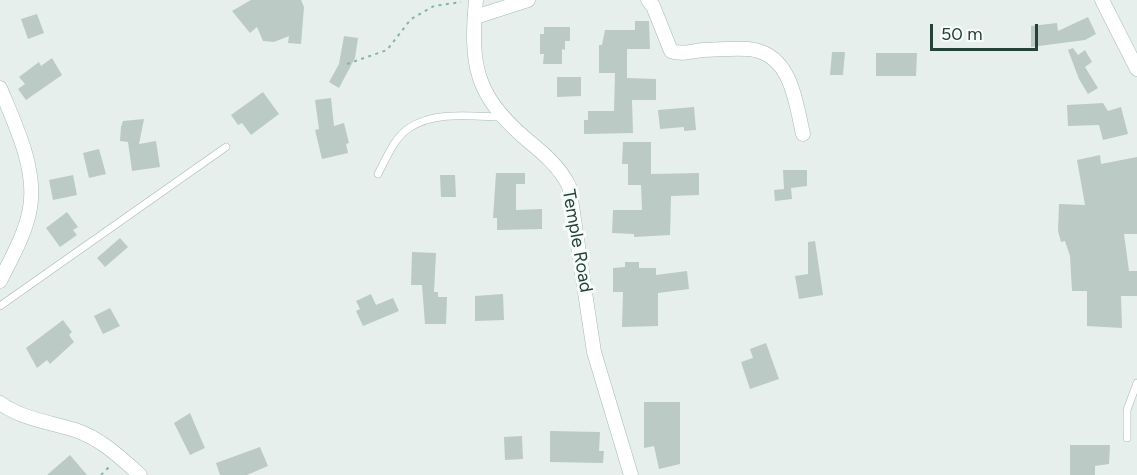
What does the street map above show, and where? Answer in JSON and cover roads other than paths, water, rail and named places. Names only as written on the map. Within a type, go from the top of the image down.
[{"type":"street","points":[[475,17],[528,0]]},
{"type":"street","points":[[648,0],[653,6],[671,51],[677,53],[754,50],[772,57],[785,72],[793,91],[803,134]]},
{"type":"street","points":[[1102,0],[1137,69]]},
{"type":"street","name":"Temple Road","points":[[470,1],[475,17],[474,51],[480,81],[500,117],[559,168],[569,186],[594,352],[631,475]]},
{"type":"street","points":[[0,88],[31,174],[32,192],[30,210],[0,281]]},
{"type":"street","points":[[0,404],[27,417],[88,436],[118,455],[140,475]]},
{"type":"lane","points":[[378,174],[394,144],[409,128],[440,117],[500,117]]},
{"type":"lane","points":[[0,306],[226,147]]},
{"type":"lane","points":[[1127,438],[1127,410],[1137,383]]}]
